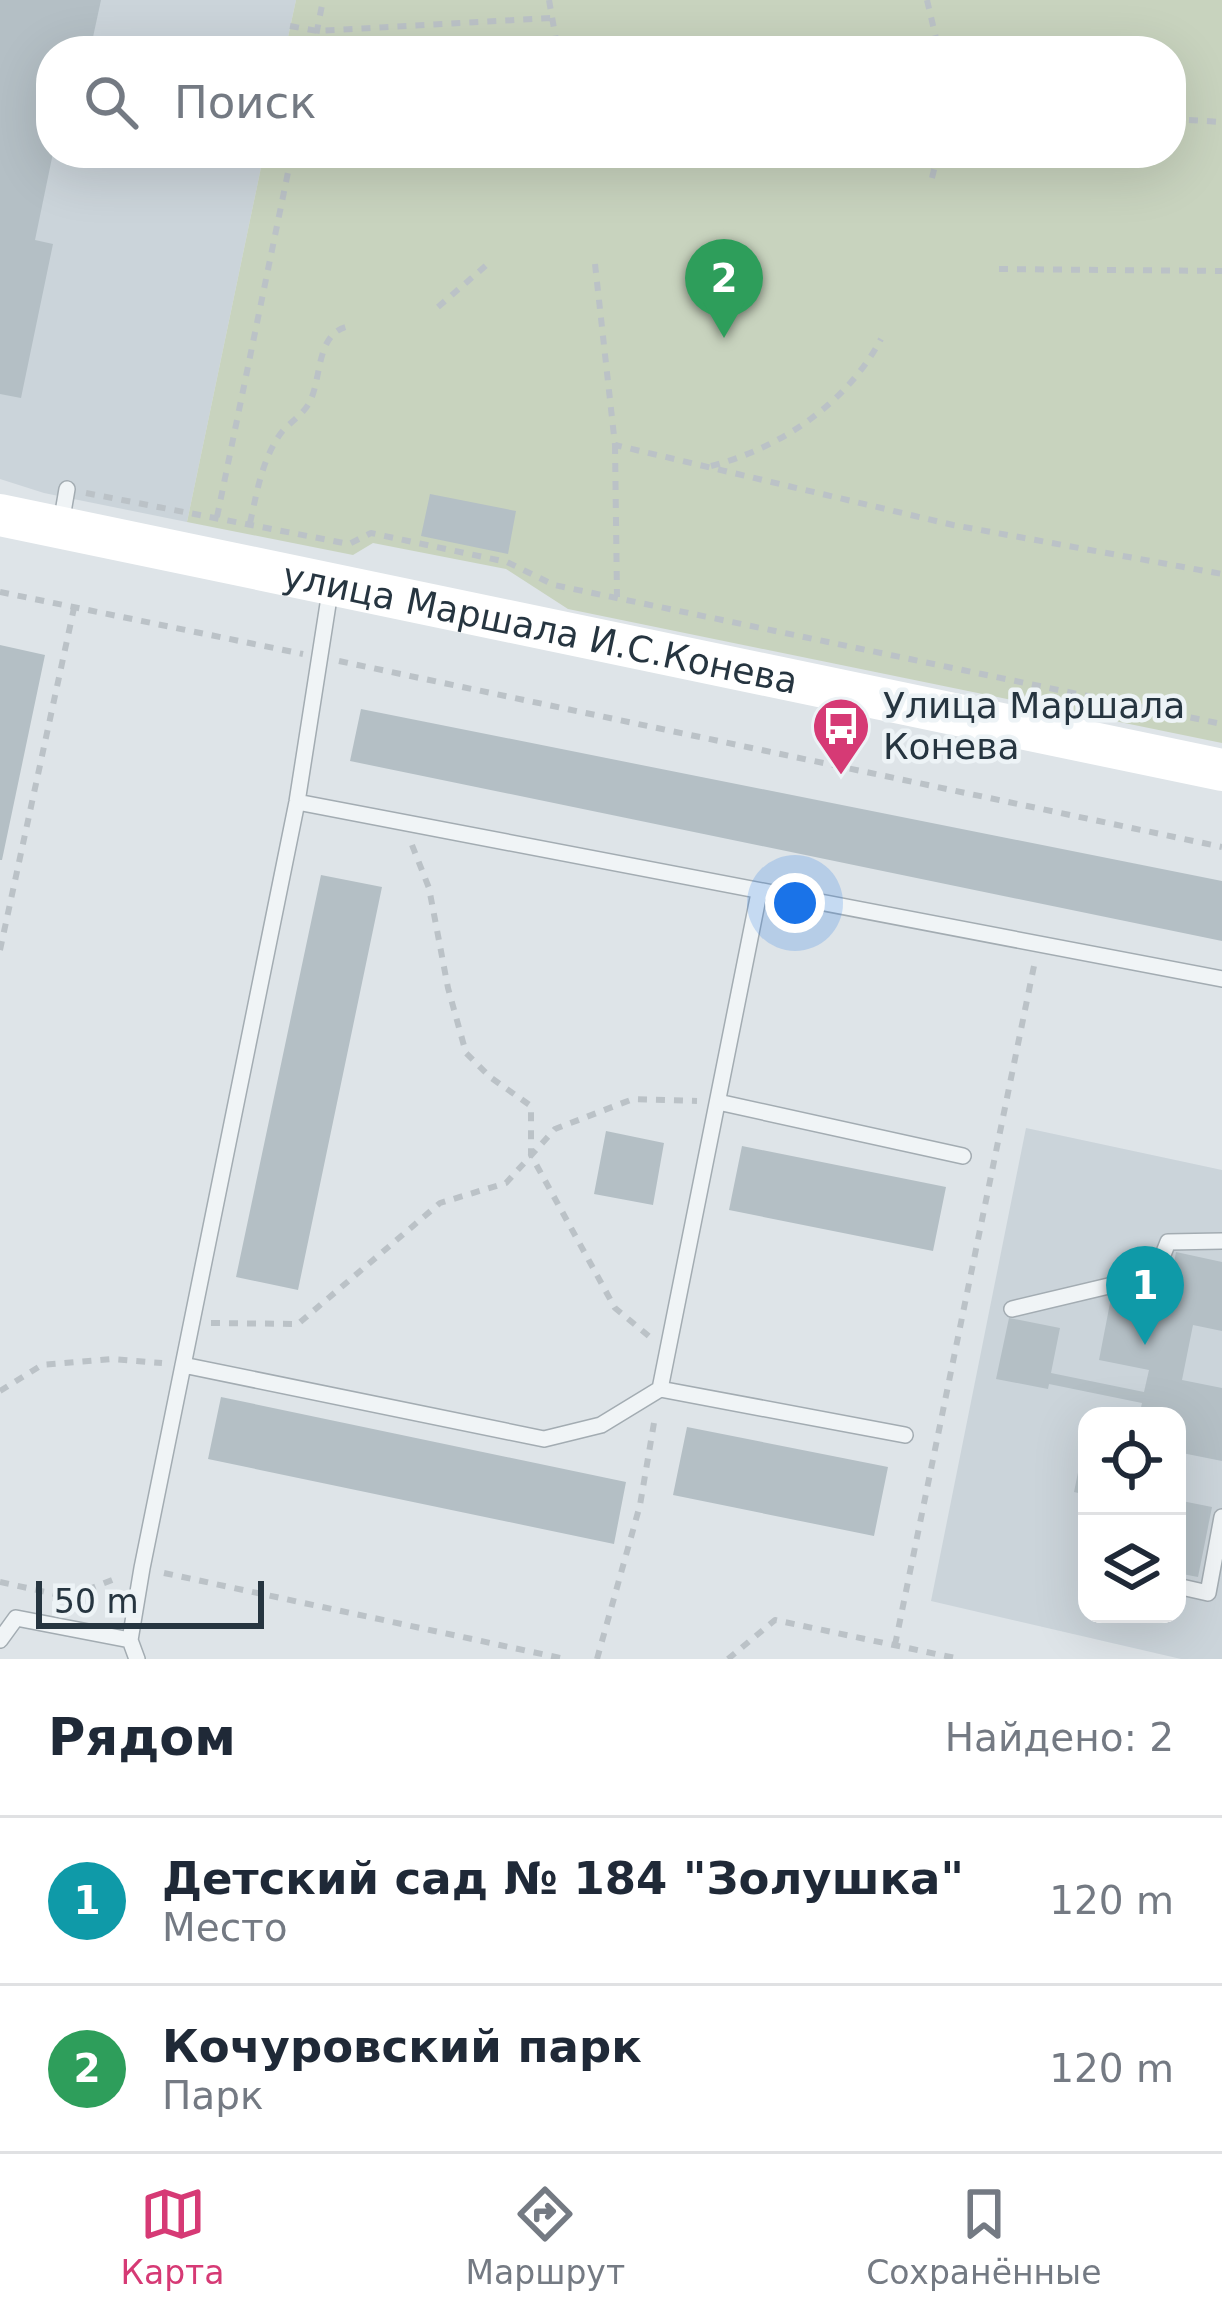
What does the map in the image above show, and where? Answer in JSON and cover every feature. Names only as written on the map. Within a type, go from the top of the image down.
[{"type":"main road","name":"улица Маршала И.С.Конева","points":[[0,514],[63,508],[331,585],[1222,770]]},
{"type":"lane","points":[[137,1659],[130,1640],[142,1568],[297,802],[331,585]]},
{"type":"lane","points":[[297,802],[1222,980]]},
{"type":"lane","points":[[660,1389],[759,893]]},
{"type":"lane","points":[[718,1102],[963,1156]]},
{"type":"lane","points":[[1012,1309],[1155,1275],[1168,1242],[1222,1241]]},
{"type":"lane","points":[[183,1365],[544,1439],[602,1425],[660,1389],[905,1435]]},
{"type":"lane","points":[[1186,1588],[1208,1593],[1222,1517]]},
{"type":"lane","points":[[0,1640],[16,1618],[130,1640]]},
{"type":"path","points":[[316,36],[323,0]]},
{"type":"path","points":[[549,0],[555,36]]},
{"type":"path","points":[[927,0],[935,36]]},
{"type":"path","points":[[290,26],[317,31],[552,18]]},
{"type":"path","points":[[1186,120],[1222,122]]},
{"type":"path","points":[[217,517],[289,168]]},
{"type":"path","points":[[932,178],[934,168]]},
{"type":"path","points":[[438,308],[490,262]]},
{"type":"path","points":[[595,264],[615,445],[617,598]]},
{"type":"path","points":[[998,268],[1222,271]]},
{"type":"path","points":[[250,524],[264,465],[280,435],[307,408],[332,335],[350,326]]},
{"type":"path","points":[[707,467],[736,460],[810,420],[852,382],[881,339]]},
{"type":"path","points":[[615,445],[953,525],[1222,574]]},
{"type":"path","points":[[63,508],[217,517],[349,544],[371,533],[507,562],[554,585],[1222,724]]},
{"type":"path","points":[[0,592],[1222,847]]},
{"type":"path","points":[[0,950],[74,608]]},
{"type":"path","points":[[403,823],[429,888],[466,1053],[531,1106],[531,1155],[615,1308],[667,1352]]},
{"type":"path","points":[[895,1646],[1038,945]]},
{"type":"path","points":[[192,1323],[298,1324],[440,1202],[506,1183],[555,1129],[633,1099],[718,1102]]},
{"type":"path","points":[[0,1391],[42,1365],[111,1359],[183,1365]]},
{"type":"path","points":[[597,1659],[640,1504],[660,1389]]},
{"type":"path","points":[[0,1582],[69,1597],[142,1568],[565,1659]]},
{"type":"path","points":[[728,1659],[775,1621],[960,1659]]},
{"type":"shaded area","points":[[0,0],[296,0],[288,36],[36,36],[36,168],[261,168],[187,522],[44,493],[0,479]]},
{"type":"shaded area","points":[[1026,1128],[1222,1170],[1222,1659],[1181,1659],[931,1601]]},
{"type":"green space","points":[[296,0],[1222,0],[1222,743],[568,609],[506,569],[373,543],[353,555],[187,522],[261,168],[1186,168],[1186,36],[288,36]]},
{"type":"building","points":[[0,0],[101,0],[93,36],[36,36],[36,168],[50,168],[35,240],[53,244],[21,398],[0,394]]},
{"type":"building","points":[[430,494],[516,511],[508,554],[421,536]]},
{"type":"building","points":[[0,645],[45,655],[2,860],[0,860]]},
{"type":"building","points":[[361,709],[1222,881],[1222,941],[350,761]]},
{"type":"building","points":[[321,875],[382,887],[298,1290],[236,1277]]},
{"type":"building","points":[[606,1131],[664,1143],[653,1205],[594,1194]]},
{"type":"building","points":[[742,1146],[946,1187],[933,1251],[729,1210]]},
{"type":"building","points":[[1176,1252],[1222,1262],[1222,1331],[1193,1325],[1182,1380],[1222,1388],[1222,1461],[1186,1454],[1186,1407],[1141,1407],[1142,1403],[1049,1384],[1048,1389],[996,1379],[1009,1318],[1060,1328],[1051,1373],[1144,1392],[1149,1370],[1099,1360],[1111,1298],[1165,1309]]},
{"type":"building","points":[[221,1397],[626,1482],[614,1544],[208,1459]]},
{"type":"building","points":[[687,1427],[888,1467],[874,1536],[673,1495]]},
{"type":"building","points":[[1186,1502],[1212,1507],[1198,1577],[1186,1575]]},
{"type":"place","name":"Кочуровский парк","points":[[724,338]]},
{"type":"place","name":"Улица Маршала Конева","points":[[841,777]]},
{"type":"place","name":"Детский сад № 184 \"Золушка\"","points":[[1145,1345]]}]
